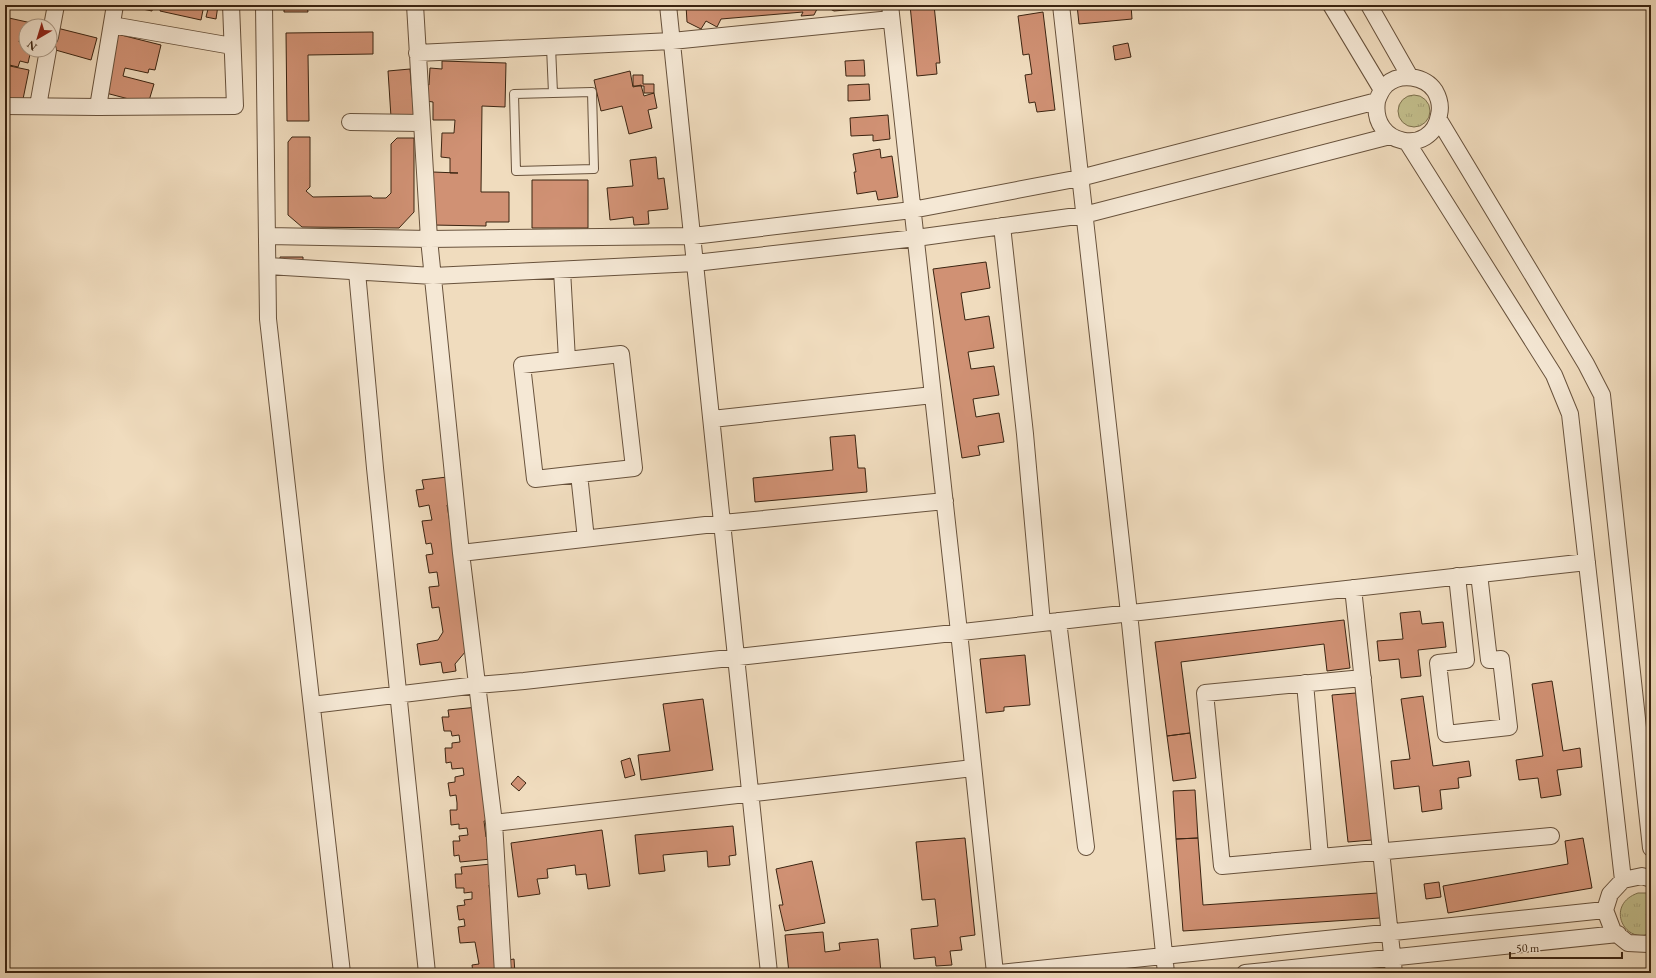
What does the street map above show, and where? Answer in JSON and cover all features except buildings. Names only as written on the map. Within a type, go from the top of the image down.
[{"type":"street","points":[[54,18],[56,5]]},
{"type":"street","points":[[98,107],[116,5]]},
{"type":"street","points":[[5,106],[235,106],[231,5]]},
{"type":"street","points":[[264,5],[268,319],[342,973]]},
{"type":"street","points":[[415,5],[429,239],[461,553],[494,823],[503,973]]},
{"type":"street","points":[[668,5],[769,973]]},
{"type":"street","points":[[1061,5],[1129,613],[1166,973]]},
{"type":"street","points":[[1331,5],[1379,95]]},
{"type":"street","points":[[1369,5],[1410,77]]},
{"type":"street","points":[[417,54],[672,41],[890,12],[960,632],[995,973]]},
{"type":"street","points":[[112,25],[232,46]]},
{"type":"street","points":[[38,106],[47,58]]},
{"type":"street","points":[[1410,77],[1420,79],[1435,91],[1439,100],[1440,110],[1439,120],[1430,133],[1423,138],[1408,142],[1396,139],[1384,131],[1378,120],[1375,109],[1379,95],[1394,80],[1410,77]]},
{"type":"street","points":[[268,236],[429,239],[693,236],[912,210],[1080,178],[1379,95]]},
{"type":"street","points":[[1439,120],[1586,364],[1602,395],[1651,848]]},
{"type":"street","points":[[350,122],[422,123]]},
{"type":"street","points":[[268,266],[433,276],[695,263],[916,238],[1084,215],[1390,136]]},
{"type":"street","points":[[1408,142],[1554,375],[1570,414],[1623,880]]},
{"type":"street","points":[[1002,226],[1025,434],[1050,622],[1086,847]]},
{"type":"street","points":[[562,270],[567,360]]},
{"type":"street","points":[[357,272],[375,468],[427,973]]},
{"type":"street","points":[[621,354],[634,468],[579,474],[535,479],[522,365],[621,354]]},
{"type":"street","points":[[712,419],[933,395]]},
{"type":"street","points":[[579,474],[586,539]]},
{"type":"street","points":[[461,553],[723,523],[945,501]]},
{"type":"street","points":[[312,705],[476,685],[524,681],[1587,562]]},
{"type":"street","points":[[1457,576],[1466,660],[1438,663],[1446,734],[1509,727],[1501,659],[1488,660],[1479,574]]},
{"type":"street","points":[[1353,588],[1393,965]]},
{"type":"street","points":[[1362,678],[1205,693],[1222,866],[1551,836]]},
{"type":"street","points":[[1305,683],[1320,857]]},
{"type":"street","points":[[494,823],[974,768]]},
{"type":"street","points":[[1651,879],[1642,876],[1623,880],[1610,894],[1605,910],[1613,931],[1628,943],[1648,944],[1651,942]]},
{"type":"street","points":[[1000,973],[1605,910]]},
{"type":"street","points":[[1245,973],[1393,965],[1618,934]]},
{"type":"lane","points":[[551,47],[552,93]]},
{"type":"lane","points":[[592,92],[594,169],[516,171],[514,94],[552,93],[592,92]]},
{"type":"green space","points":[[1411,95],[1417,95],[1426,99],[1430,111],[1426,123],[1417,127],[1411,127],[1402,123],[1398,114],[1398,108],[1402,99]]},
{"type":"green space","points":[[1638,893],[1647,893],[1651,896],[1651,933],[1642,936],[1633,934],[1626,929],[1620,914],[1622,906],[1628,899]]}]
